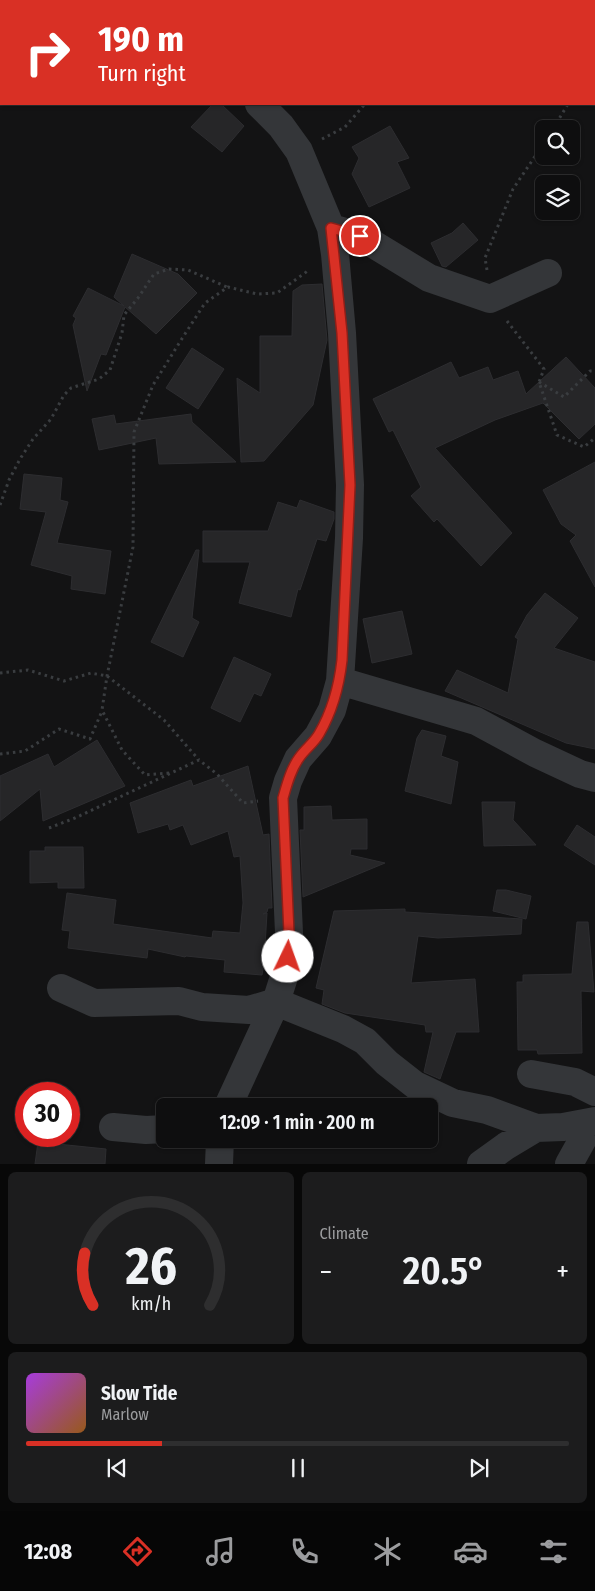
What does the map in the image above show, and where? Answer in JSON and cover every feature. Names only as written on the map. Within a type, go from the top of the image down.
[{"type":"street","points":[[232,1098],[276,1002],[288,957],[289,933],[283,798],[288,780],[298,759],[318,736],[332,710],[340,681],[349,538],[350,485],[345,371],[333,241],[299,151],[281,126],[260,105]]},
{"type":"street","points":[[333,241],[360,236],[429,278],[490,299],[548,273]]},
{"type":"street","points":[[340,681],[476,721],[535,753],[580,774],[595,778]]},
{"type":"street","points":[[61,988],[94,1004],[179,1001],[202,1007],[249,1010],[276,1002],[365,1040],[386,1063],[415,1085],[453,1104],[487,1110],[536,1128],[595,1123]]},
{"type":"street","points":[[530,1074],[575,1082],[595,1092]]},
{"type":"street","points":[[569,1164],[584,1137],[595,1123]]},
{"type":"street","points":[[114,1127],[156,1129]]},
{"type":"street","points":[[506,1146],[553,1146],[563,1127]]},
{"type":"street","points":[[480,1164],[536,1128]]},
{"type":"street","points":[[219,1164],[220,1148]]},
{"type":"path","points":[[299,151],[345,126],[364,105]]},
{"type":"path","points":[[558,120],[567,105]]},
{"type":"path","points":[[0,505],[20,459],[33,439],[51,419],[64,395],[71,388],[99,379],[110,370],[122,333],[124,315],[154,274],[169,269],[188,270],[228,287],[257,294],[277,293],[302,274],[333,241]]},
{"type":"path","points":[[0,754],[25,751],[59,729],[90,739],[102,710],[133,547],[134,432],[153,385],[182,337],[205,303],[228,287]]},
{"type":"path","points":[[539,382],[564,397],[590,371],[595,371]]},
{"type":"path","points":[[0,673],[28,670],[64,681],[91,673],[107,676],[164,720],[199,760],[217,774],[243,803],[283,798]]},
{"type":"path","points":[[102,710],[122,750],[145,775],[169,773]]},
{"type":"path","points":[[49,828],[117,799],[199,760]]},
{"type":"building","points":[[212,105],[222,105],[244,126],[222,152],[191,127]]},
{"type":"building","points":[[390,126],[409,158],[397,162],[410,188],[369,207],[352,174],[359,158],[352,147]]},
{"type":"building","points":[[463,223],[478,240],[446,267],[442,266],[431,243],[452,233]]},
{"type":"building","points":[[132,254],[178,274],[197,293],[156,334],[125,307],[106,355],[101,354],[87,391],[73,325],[76,318],[73,316],[88,288],[124,306],[114,297]]},
{"type":"building","points":[[322,284],[327,340],[313,405],[264,461],[241,462],[237,378],[260,393],[260,336],[292,336],[293,291],[302,285]]},
{"type":"building","points":[[192,348],[224,369],[198,409],[166,388]]},
{"type":"building","points":[[566,357],[595,388],[595,424],[579,439],[543,403],[495,420],[435,448],[512,533],[481,566],[437,519],[434,522],[411,496],[421,487],[393,430],[389,432],[373,399],[451,362],[459,378],[488,367],[493,380],[518,371],[526,394]]},
{"type":"building","points":[[191,414],[192,422],[236,462],[159,464],[156,438],[99,450],[92,419],[114,415],[116,424]]},
{"type":"building","points":[[595,462],[595,587],[570,541],[576,535],[561,524],[543,490]]},
{"type":"building","points":[[24,474],[62,478],[60,500],[68,502],[57,543],[111,551],[105,594],[71,589],[72,576],[31,565],[46,512],[20,509]]},
{"type":"building","points":[[300,500],[334,512],[334,519],[326,541],[317,539],[300,590],[298,589],[291,617],[239,603],[250,562],[203,562],[203,531],[268,531],[278,502],[297,508]]},
{"type":"building","points":[[196,550],[199,550],[192,618],[199,622],[183,657],[151,642]]},
{"type":"building","points":[[545,593],[578,618],[554,648],[595,662],[595,749],[566,743],[445,691],[457,670],[508,693],[518,639],[515,637],[527,615]]},
{"type":"building","points":[[402,611],[412,654],[372,663],[363,619]]},
{"type":"building","points":[[234,657],[271,674],[261,696],[254,693],[240,722],[211,708]]},
{"type":"building","points":[[422,730],[446,736],[441,756],[458,762],[451,804],[405,791],[417,738]]},
{"type":"building","points":[[97,740],[125,786],[43,821],[40,789],[0,821],[0,776],[48,754],[54,767]]},
{"type":"building","points":[[248,766],[263,835],[269,834],[272,908],[268,908],[267,912],[263,914],[267,913],[265,946],[267,946],[262,975],[224,972],[225,960],[185,957],[148,949],[147,958],[68,948],[70,931],[62,930],[67,893],[116,900],[113,924],[212,938],[213,931],[240,933],[243,903],[240,856],[234,857],[228,831],[191,845],[183,825],[170,830],[168,824],[138,833],[130,803],[191,780],[193,786]]},
{"type":"building","points":[[482,802],[515,802],[513,820],[536,845],[484,846]]},
{"type":"building","points":[[331,806],[332,820],[367,819],[367,849],[351,849],[350,855],[385,863],[303,897],[300,830],[304,830],[304,807]]},
{"type":"building","points":[[577,825],[595,837],[595,865],[564,845]]},
{"type":"building","points":[[45,847],[83,847],[84,888],[58,888],[58,882],[30,883],[30,851],[45,851]]},
{"type":"building","points":[[497,890],[506,890],[531,896],[526,919],[493,911]]},
{"type":"building","points":[[405,909],[405,912],[522,919],[521,934],[438,938],[418,936],[411,983],[475,979],[479,1032],[456,1032],[440,1079],[424,1072],[433,1032],[426,1032],[425,1025],[345,1013],[322,1004],[324,990],[316,988],[334,911]]},
{"type":"building","points":[[577,922],[588,922],[594,992],[581,991],[582,1053],[538,1054],[537,1050],[518,1050],[517,982],[523,982],[523,975],[572,974]]},
{"type":"building","points":[[80,1146],[106,1149],[105,1164],[35,1164],[37,1147]]},
{"type":"route","points":[[288,957],[289,933],[283,798],[288,780],[298,759],[318,736],[332,710],[340,681],[342,660],[350,485],[345,371],[331,228],[360,236]]}]
